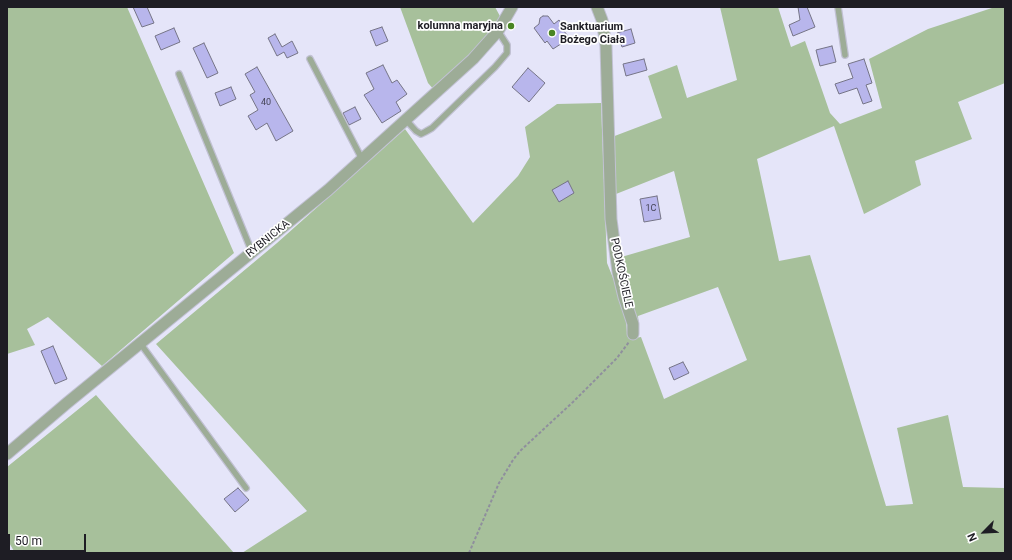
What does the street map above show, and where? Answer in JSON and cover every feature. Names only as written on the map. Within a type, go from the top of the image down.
[{"type":"street","name":"RYBNICKA","points":[[7,454],[140,343],[328,190],[473,59],[498,31],[512,7]]},
{"type":"street","name":"PODKOŚCIELE","points":[[597,7],[602,20],[606,46],[611,219],[618,272],[633,324],[633,334]]},
{"type":"lane","points":[[838,7],[845,55]]},
{"type":"lane","points":[[406,120],[416,131],[421,134],[432,128],[495,68],[507,53],[507,46],[498,31]]},
{"type":"lane","points":[[310,59],[362,159]]},
{"type":"lane","points":[[179,74],[252,252]]},
{"type":"lane","points":[[140,343],[246,488]]},
{"type":"path","points":[[470,553],[499,483],[513,460],[520,451],[573,402],[624,351],[633,334]]},
{"type":"green space","points":[[7,7],[127,7],[234,253],[102,366],[48,317],[27,329],[35,345],[7,354]]},
{"type":"green space","points":[[400,7],[495,7],[501,18],[495,29],[435,91],[428,83]]},
{"type":"green space","points":[[720,7],[778,7],[791,47],[805,41],[830,113],[840,124],[882,108],[869,59],[928,29],[995,7],[1005,7],[1005,83],[958,102],[972,139],[915,161],[921,185],[864,214],[834,126],[757,159],[779,261],[810,255],[886,506],[913,504],[897,428],[948,415],[963,487],[1005,488],[1005,553],[242,553],[307,511],[156,344],[277,243],[405,129],[473,223],[518,176],[530,157],[525,127],[557,104],[601,103],[607,263],[625,308],[627,332],[635,338],[641,337],[664,399],[747,360],[718,287],[638,316],[639,326],[635,320],[618,258],[690,237],[674,171],[616,194],[616,229],[612,137],[662,118],[648,76],[677,65],[687,98],[737,80]]},
{"type":"green space","points":[[96,395],[234,553],[15,553],[7,539],[7,467]]},
{"type":"building","points":[[133,7],[147,7],[154,23],[142,27]]},
{"type":"building","points":[[798,7],[807,7],[815,27],[793,36],[789,25],[800,20]]},
{"type":"building","name":"Sanktuarium Bożego Ciała","points":[[543,16],[548,16],[554,24],[559,20],[565,29],[563,30],[568,36],[565,38],[567,40],[553,49],[547,41],[545,43],[534,28],[539,24],[540,18]]},
{"type":"building","points":[[382,27],[388,41],[376,46],[370,31]]},
{"type":"building","points":[[174,28],[180,42],[161,50],[155,36]]},
{"type":"building","points":[[631,29],[635,43],[622,47],[617,33]]},
{"type":"building","points":[[275,34],[282,47],[292,41],[298,53],[287,58],[284,52],[277,56],[268,38]]},
{"type":"building","points":[[204,43],[218,73],[207,78],[193,48]]},
{"type":"building","points":[[832,46],[836,62],[820,66],[816,50]]},
{"type":"building","points":[[644,59],[647,70],[626,76],[623,64]]},
{"type":"building","points":[[864,59],[872,83],[866,85],[872,101],[863,104],[857,88],[839,94],[835,84],[853,78],[848,64]]},
{"type":"building","points":[[383,65],[392,83],[397,80],[407,94],[396,102],[401,111],[382,123],[364,95],[374,89],[366,73]]},
{"type":"building","points":[[257,67],[293,131],[276,141],[267,123],[256,130],[248,116],[258,110],[250,95],[255,92],[245,74]]},
{"type":"building","points":[[528,68],[545,83],[529,102],[512,87]]},
{"type":"building","points":[[231,87],[236,99],[220,106],[215,93]]},
{"type":"building","points":[[355,107],[361,119],[349,125],[343,113]]},
{"type":"building","points":[[568,181],[574,193],[559,202],[552,190]]},
{"type":"building","points":[[657,196],[661,219],[644,222],[640,199]]},
{"type":"building","points":[[53,346],[67,379],[55,384],[41,351]]},
{"type":"building","points":[[683,362],[689,373],[674,380],[669,368]]},
{"type":"building","points":[[238,488],[249,500],[235,512],[224,499]]},
{"type":"place","name":"kolumna maryjna","points":[[511,26]]},
{"type":"place","name":"Sanktuarium Bożego Ciała","points":[[552,33]]}]
